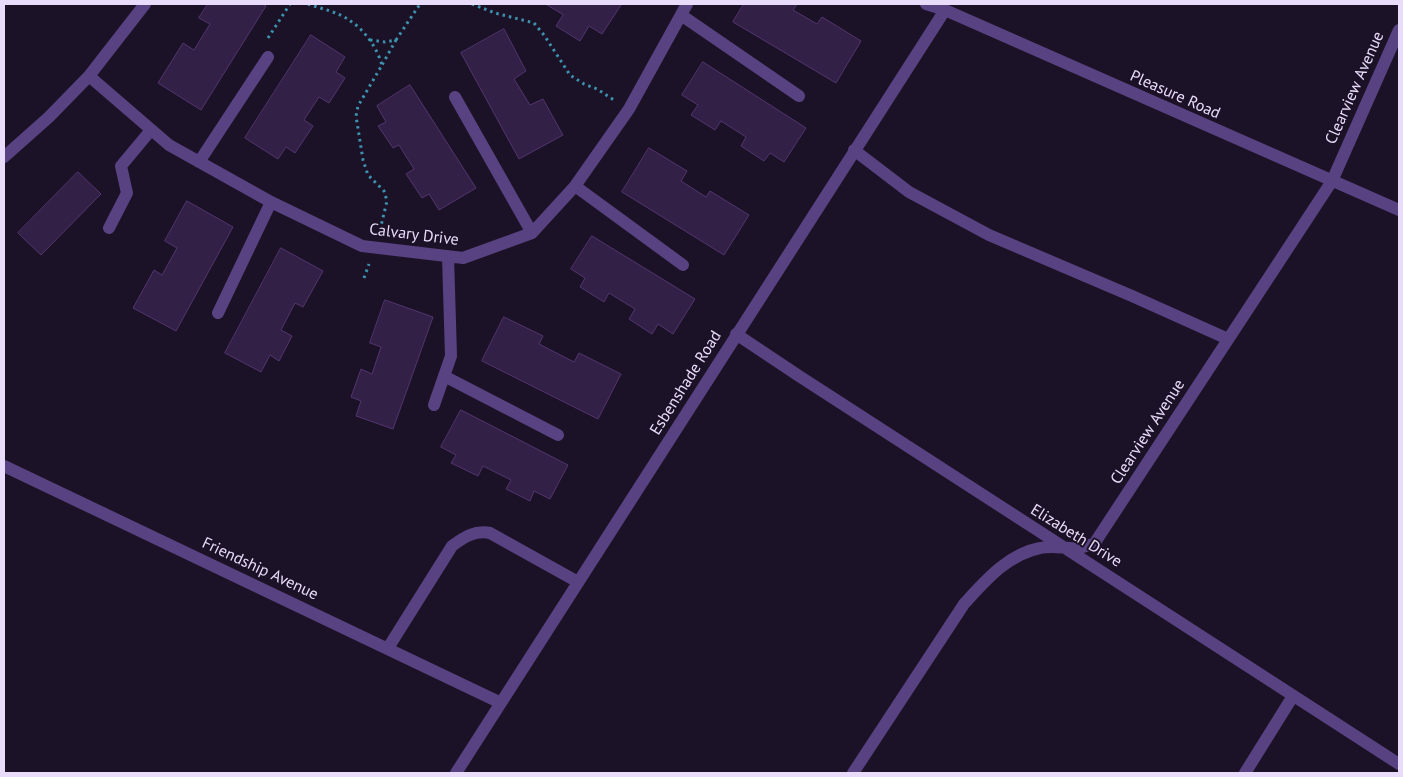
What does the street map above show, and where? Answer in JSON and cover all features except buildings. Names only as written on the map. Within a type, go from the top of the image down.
[{"type":"street","points":[[4,157],[49,117],[89,76],[145,4]]},
{"type":"street","name":"Pleasure Road","points":[[926,4],[945,7],[1399,210]]},
{"type":"street","points":[[683,7],[798,96]]},
{"type":"street","name":"Calvary Drive","points":[[89,76],[170,146],[272,202],[362,246],[463,258],[532,233],[575,186],[629,110],[683,7]]},
{"type":"street","name":"Esbenshade Road","points":[[456,773],[945,7]]},
{"type":"street","name":"Clearview Avenue","points":[[854,773],[964,604],[983,584],[1003,565],[1019,555],[1041,547],[1079,548],[1094,544],[1332,181],[1399,30]]},
{"type":"street","points":[[199,162],[268,57]]},
{"type":"street","points":[[455,97],[532,233]]},
{"type":"street","points":[[109,228],[127,193],[121,166],[151,130]]},
{"type":"street","points":[[854,150],[908,192],[989,235],[1132,296],[1228,340]]},
{"type":"street","points":[[575,186],[683,265]]},
{"type":"street","points":[[218,313],[272,202]]},
{"type":"street","points":[[434,405],[451,356],[448,256]]},
{"type":"street","name":"Elizabeth Drive","points":[[736,334],[1399,764]]},
{"type":"street","points":[[444,376],[558,435]]},
{"type":"street","name":"Friendship Avenue","points":[[4,466],[501,703]]},
{"type":"street","points":[[388,648],[452,546],[471,534],[480,531],[490,532],[578,582]]},
{"type":"street","points":[[1245,773],[1293,696]]},
{"type":"path","points":[[268,38],[290,4]]},
{"type":"path","points":[[308,4],[350,20],[370,40],[379,54],[382,65]]},
{"type":"path","points":[[364,278],[387,201],[384,191],[368,174],[363,160],[356,116],[358,106],[396,40],[420,4]]},
{"type":"path","points":[[472,4],[495,13],[534,23],[570,74],[629,110]]},
{"type":"path","points":[[370,40],[385,42],[396,40]]}]
